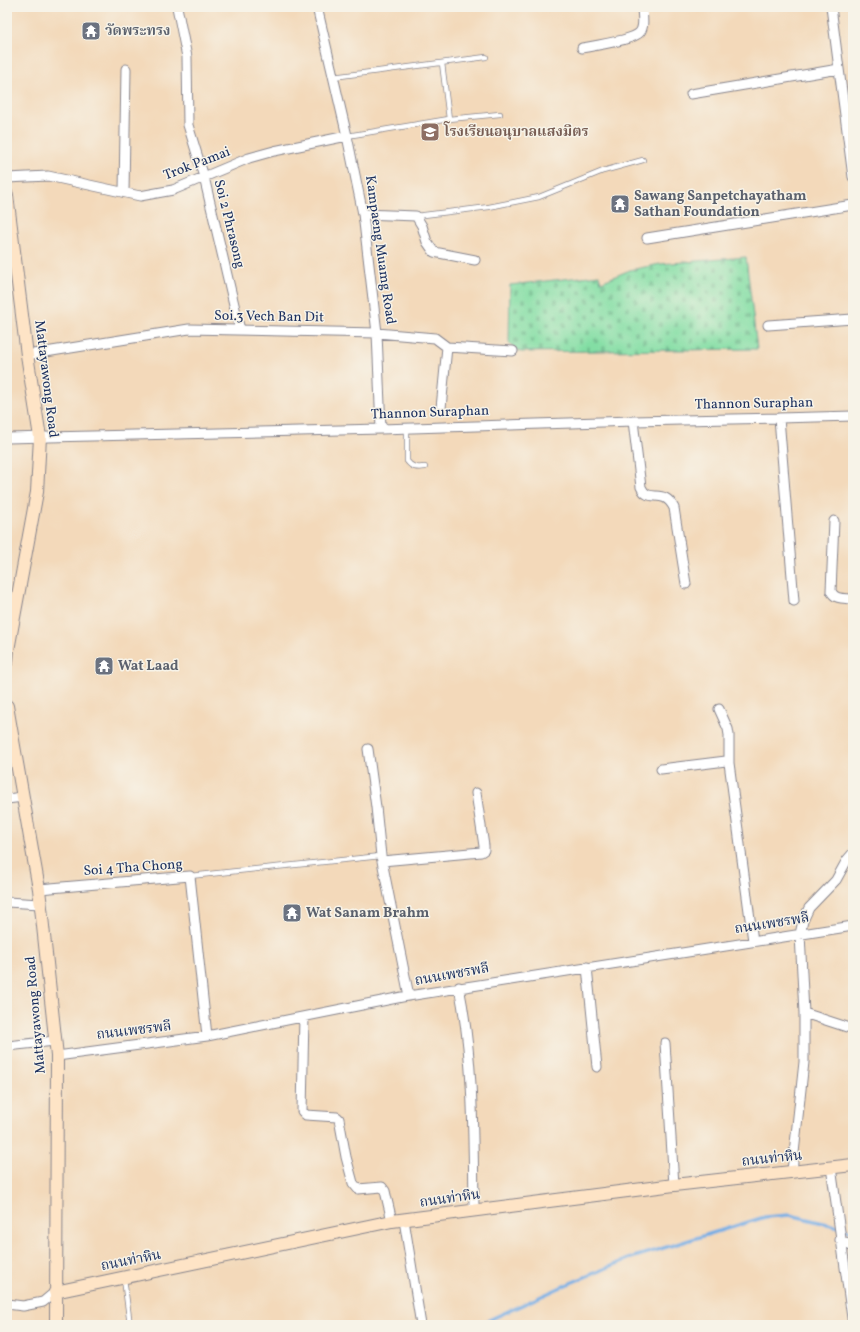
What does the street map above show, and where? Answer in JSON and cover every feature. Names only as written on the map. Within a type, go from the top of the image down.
[{"type":"street","name":"Soi 2 Phrasong","points":[[177,7],[187,57],[188,125],[204,177],[240,330]]},
{"type":"street","name":"Kampaeng Muamg Road","points":[[317,7],[347,136],[363,214],[377,333],[381,429]]},
{"type":"street","points":[[582,48],[624,39],[640,33],[642,30],[642,7]]},
{"type":"street","points":[[831,7],[853,177]]},
{"type":"street","points":[[124,192],[126,69]]},
{"type":"street","points":[[691,94],[839,69]]},
{"type":"street","name":"Trok Pamai","points":[[7,178],[48,176],[140,196],[173,190],[249,158],[274,151],[347,136]]},
{"type":"street","name":"Mattayawong Road","points":[[7,195],[14,266],[40,437],[38,492],[7,653]]},
{"type":"street","points":[[647,238],[853,205]]},
{"type":"street","points":[[363,214],[416,216],[422,226],[427,242],[434,252],[475,260]]},
{"type":"street","points":[[768,324],[853,319]]},
{"type":"street","name":"Soi.3 Vech Ban Dit","points":[[27,354],[189,329],[377,333],[435,338],[448,347]]},
{"type":"street","points":[[441,408],[448,347],[513,351]]},
{"type":"street","name":"Thannon Suraphan","points":[[7,438],[853,416]]},
{"type":"street","points":[[779,418],[794,601]]},
{"type":"street","points":[[633,421],[641,487],[648,496],[664,496],[668,498],[674,508],[686,584]]},
{"type":"street","points":[[834,521],[831,591],[833,595],[837,597],[853,599]]},
{"type":"street","name":"Mattayawong Road","points":[[7,706],[39,890],[57,1056],[56,1325]]},
{"type":"street","points":[[719,709],[728,729],[729,735],[729,763],[753,941]]},
{"type":"street","points":[[368,749],[382,858],[409,996]]},
{"type":"street","points":[[661,769],[726,761],[729,763]]},
{"type":"street","points":[[382,858],[481,852],[484,850],[476,793]]},
{"type":"street","points":[[7,799],[23,797]]},
{"type":"street","points":[[792,1172],[804,1062],[804,1013],[800,934],[803,921],[809,908],[836,880],[847,860],[853,853]]},
{"type":"street","name":"Soi 4 Tha Chong","points":[[39,890],[190,876],[207,1036]]},
{"type":"street","points":[[7,902],[40,904]]},
{"type":"street","name":"ถนนเพชรพลี","points":[[57,1056],[207,1036],[459,987],[853,926]]},
{"type":"street","points":[[587,967],[597,1067]]},
{"type":"street","points":[[459,987],[467,1032],[470,1066],[474,1210]]},
{"type":"street","points":[[804,1013],[853,1029]]},
{"type":"street","points":[[304,1017],[302,1111],[306,1115],[336,1117],[339,1119],[353,1183],[358,1189],[382,1187],[385,1191],[398,1221],[420,1325]]},
{"type":"street","points":[[7,1046],[55,1040]]},
{"type":"street","points":[[665,1043],[674,1185]]},
{"type":"street","name":"ถนนท่าหิน","points":[[55,1292],[398,1221],[674,1185],[853,1165]]},
{"type":"street","points":[[831,1168],[853,1325]]},
{"type":"street","points":[[840,1240],[853,1247]]},
{"type":"street","points":[[7,1304],[23,1306],[42,1302],[55,1292]]},
{"type":"lane","points":[[333,78],[486,57]]},
{"type":"lane","points":[[442,63],[449,119]]},
{"type":"lane","points":[[347,136],[449,119],[500,114]]},
{"type":"lane","points":[[416,216],[489,207],[539,197],[603,171],[643,160]]},
{"type":"lane","points":[[407,428],[408,461],[410,465],[416,468],[425,467]]},
{"type":"lane","points":[[190,876],[382,858]]},
{"type":"lane","points":[[123,1278],[130,1325]]},
{"type":"green space","points":[[746,257],[757,349],[520,352],[509,343],[510,285],[599,275],[601,282],[630,270],[660,264]]},
{"type":"waterway","points":[[478,1325],[568,1284],[631,1258],[765,1217],[790,1215],[844,1228],[853,1233]]},
{"type":"place","name":"วัดพระทรง","points":[[91,31]]},
{"type":"place","name":"โรงเรียนอนุบาลแสงมิตร","points":[[430,132]]},
{"type":"place","name":"Sawang Sanpetchayatham Sathan Foundation","points":[[620,204]]},
{"type":"place","name":"Wat Laad","points":[[104,666]]},
{"type":"place","name":"Wat Sanam Brahm","points":[[292,913]]}]
